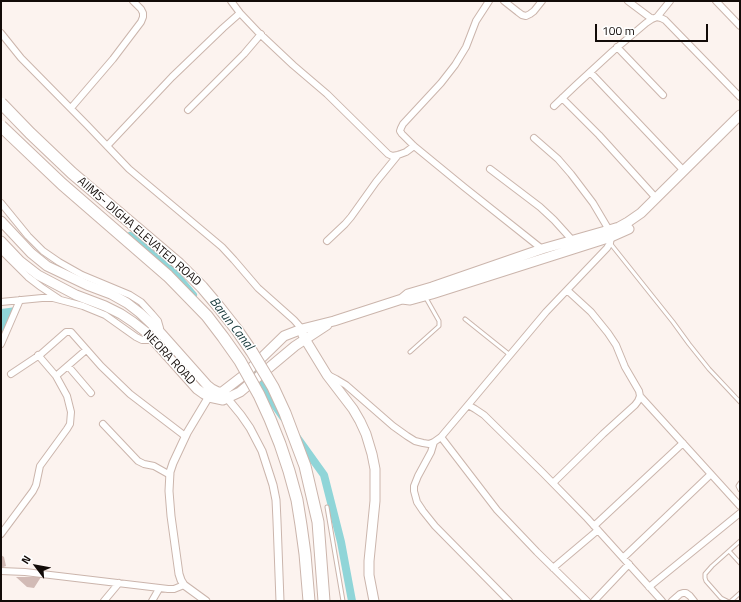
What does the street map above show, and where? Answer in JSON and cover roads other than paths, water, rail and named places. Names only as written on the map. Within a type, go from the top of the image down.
[{"type":"highway","name":"AIIMS- DIGHA ELEVATED ROAD","points":[[1,103],[72,173],[179,264],[202,287],[218,306],[252,352],[285,413],[305,466],[318,522],[324,601]]},
{"type":"highway","name":"AIIMS- DIGHA ELEVATED ROAD","points":[[1,126],[62,184],[168,276],[207,316],[240,361],[259,395],[270,419],[289,471],[297,500],[301,525],[309,601]]},
{"type":"main road","points":[[211,393],[222,392],[244,375],[284,336],[302,329],[334,321],[402,299],[408,294],[542,250],[573,241],[610,237],[619,227],[634,218],[656,198],[740,115]]},
{"type":"main road","points":[[402,299],[410,300],[425,296],[610,237],[631,228],[645,218],[740,124]]},
{"type":"main road","name":"NEORA ROAD","points":[[1,221],[31,253],[47,266],[87,285],[111,294],[127,303],[140,313],[207,385],[211,393],[204,394],[197,389],[149,336],[133,322],[116,311],[76,295],[38,275],[20,261],[1,241]]},
{"type":"main road","points":[[211,393],[223,400],[240,392],[295,346],[334,321]]},
{"type":"main road","points":[[302,329],[305,339],[327,375],[353,409],[360,421],[372,454],[375,469],[375,501],[369,575],[374,601]]},
{"type":"street","points":[[70,108],[141,22],[143,17],[142,9],[133,1]]},
{"type":"street","points":[[231,1],[240,13],[261,34],[293,65],[327,94],[388,154],[392,156],[398,155],[406,152],[414,146]]},
{"type":"street","points":[[489,1],[479,16],[466,47],[455,65],[441,83],[408,118],[400,131],[414,146],[542,250]]},
{"type":"street","points":[[504,1],[522,15],[526,16],[534,11],[542,1]]},
{"type":"street","points":[[628,1],[654,18],[661,18],[665,20],[740,97]]},
{"type":"street","points":[[554,106],[617,47],[654,18],[670,1]]},
{"type":"street","points":[[716,1],[740,26]]},
{"type":"street","points":[[107,146],[172,77],[240,13]]},
{"type":"street","points":[[1,33],[21,58],[129,169],[222,247],[258,288],[302,329]]},
{"type":"street","points":[[188,110],[236,62],[261,34]]},
{"type":"street","points":[[617,47],[663,95]]},
{"type":"street","points":[[590,72],[684,171]]},
{"type":"street","points":[[562,98],[599,135],[656,198]]},
{"type":"street","points":[[327,375],[346,384],[393,426],[407,436],[415,441],[423,443],[429,444],[434,442],[441,437],[546,312],[607,248],[610,237],[593,203],[558,159],[534,138]]},
{"type":"street","points":[[327,241],[351,217],[376,182],[398,155]]},
{"type":"street","points":[[490,169],[540,207],[573,241]]},
{"type":"street","points":[[1,203],[28,236],[43,251],[82,275],[130,295],[141,302],[158,321],[160,328],[156,329],[147,340],[142,340],[105,316],[83,306],[62,300],[42,298],[1,302]]},
{"type":"street","points":[[1,250],[28,277],[62,300]]},
{"type":"street","points":[[567,290],[591,312],[608,333],[616,345],[625,367],[639,391],[640,396],[740,506]]},
{"type":"street","points":[[1,344],[20,300]]},
{"type":"street","points":[[11,374],[68,332],[73,334],[101,366],[130,394],[185,436]]},
{"type":"street","points":[[56,376],[86,350]]},
{"type":"street","points":[[1,534],[33,491],[36,485],[40,466],[70,424],[71,412],[67,396],[56,376],[38,355]]},
{"type":"street","points":[[68,366],[91,393]]},
{"type":"street","points":[[205,601],[184,585],[179,574],[169,491],[170,475],[173,463],[185,436],[211,393]]},
{"type":"street","points":[[552,483],[635,405],[640,396]]},
{"type":"street","points":[[227,398],[241,414],[250,428],[262,452],[273,485],[276,500],[280,601]]},
{"type":"street","points":[[468,405],[484,415],[494,424],[596,528],[662,601]]},
{"type":"street","points":[[103,424],[138,461],[154,466],[170,475]]},
{"type":"street","points":[[441,437],[497,510],[587,601]]},
{"type":"street","points":[[434,442],[431,452],[414,486],[417,502],[435,526],[509,601]]},
{"type":"street","points":[[553,568],[683,443]]},
{"type":"street","points":[[623,558],[711,474]]},
{"type":"street","points":[[649,587],[740,514]]},
{"type":"street","points":[[594,601],[629,564]]},
{"type":"street","points":[[1,571],[25,572],[159,589],[174,589],[184,585]]},
{"type":"street","points":[[104,601],[119,583]]},
{"type":"street","points":[[152,601],[159,589]]},
{"type":"street","points":[[672,601],[683,593],[686,593],[694,601]]},
{"type":"lane","points":[[610,237],[689,344],[709,369],[740,402]]},
{"type":"lane","points":[[410,352],[439,326],[439,321],[425,296]]},
{"type":"lane","points":[[465,319],[510,355]]},
{"type":"lane","points":[[740,483],[738,486],[740,490]]},
{"type":"lane","points":[[328,507],[343,601]]},
{"type":"lane","points":[[727,601],[721,598],[706,581],[705,574],[740,541]]},
{"type":"lane","points":[[729,551],[740,563]]},
{"type":"lane","points":[[731,601],[740,593]]},
{"type":"water","points":[[16,307],[1,339],[1,309]]},
{"type":"waterway","name":"Barun Canal","points":[[130,236],[172,270],[193,295]]},
{"type":"waterway","name":"Barun Canal","points":[[253,374],[283,417]]},
{"type":"waterway","name":"Barun Canal","points":[[296,436],[324,475],[341,542],[352,601]]}]
